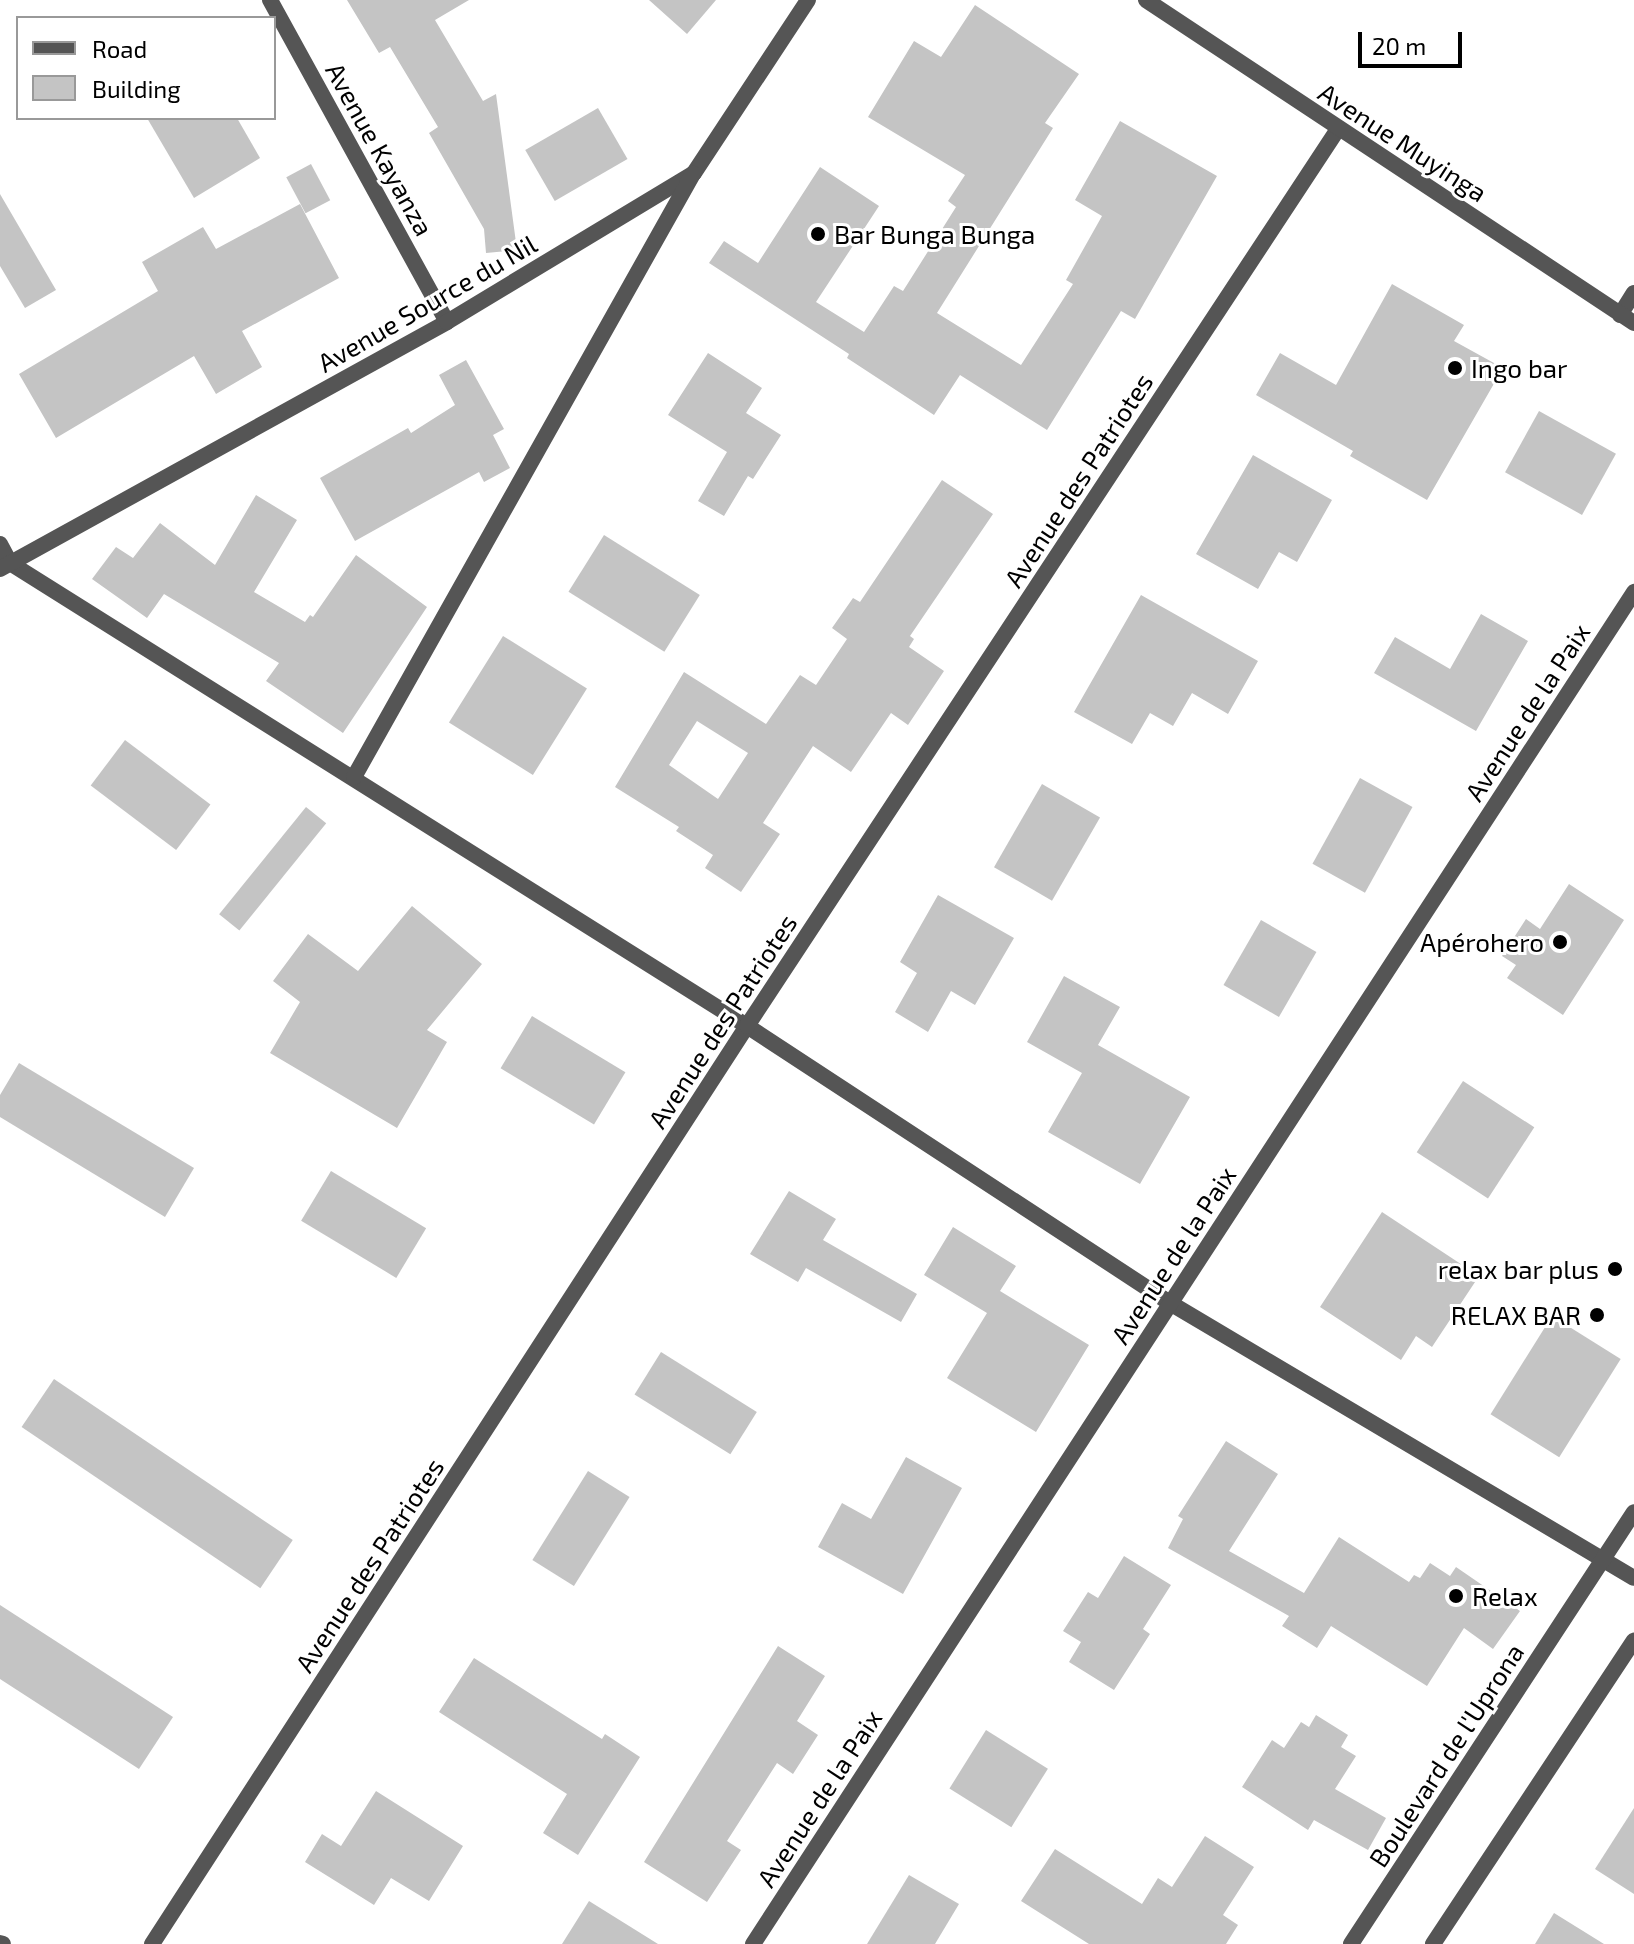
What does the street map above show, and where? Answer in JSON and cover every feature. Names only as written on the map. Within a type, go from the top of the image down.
[{"type":"street","name":"Avenue Kayanza","points":[[270,0],[447,322]]},
{"type":"street","name":"Avenue Source du Nil","points":[[5,566],[447,322],[694,173],[808,0]]},
{"type":"street","name":"Avenue Muyinga","points":[[1146,0],[1627,319]]},
{"type":"street","name":"Avenue des Patriotes","points":[[152,1944],[747,1026],[1338,129]]},
{"type":"street","points":[[354,777],[694,173]]},
{"type":"street","points":[[1627,319],[1634,293]]},
{"type":"street","points":[[0,544],[5,566],[354,777],[747,1026],[1170,1303],[1634,1578]]},
{"type":"street","name":"Avenue de la Paix","points":[[753,1944],[1634,592]]},
{"type":"street","name":"Boulevard de l'Uprona","points":[[1351,1944],[1634,1512]]},
{"type":"street","points":[[1433,1944],[1634,1640]]},
{"type":"building","points":[[347,0],[469,0],[435,20],[483,101],[496,94],[517,250],[486,253],[484,229],[429,133],[438,127],[390,47],[379,53]]},
{"type":"building","points":[[649,0],[716,0],[687,34]]},
{"type":"building","points":[[975,5],[1079,74],[1045,123],[1053,128],[937,313],[1021,365],[1073,284],[1066,280],[1102,216],[1075,200],[1120,121],[1217,176],[1135,319],[1121,311],[1047,430],[960,375],[934,415],[847,358],[849,354],[709,263],[724,241],[758,263],[820,167],[879,206],[816,302],[864,332],[894,286],[903,291],[956,207],[948,201],[965,175],[868,117],[914,41],[941,57]]},
{"type":"building","points":[[598,108],[628,159],[555,201],[525,150]]},
{"type":"building","points":[[148,120],[238,120],[260,158],[194,198]]},
{"type":"building","points":[[311,164],[330,200],[306,213],[286,177]]},
{"type":"building","points":[[0,194],[56,290],[25,308],[0,266]]},
{"type":"building","points":[[300,204],[339,278],[242,331],[262,367],[216,394],[194,356],[56,438],[19,374],[158,291],[142,262],[203,227],[216,249]]},
{"type":"building","points":[[1392,284],[1464,325],[1454,341],[1503,368],[1427,500],[1350,456],[1353,451],[1256,395],[1280,353],[1336,385]]},
{"type":"building","points":[[708,353],[762,388],[746,413],[781,435],[753,479],[748,476],[724,516],[698,501],[727,452],[668,415]]},
{"type":"building","points":[[466,360],[504,429],[493,435],[510,468],[484,482],[479,472],[355,541],[320,478],[408,428],[411,433],[455,405],[439,375]]},
{"type":"building","points":[[1539,411],[1616,454],[1582,515],[1505,472]]},
{"type":"building","points":[[1253,455],[1332,500],[1297,562],[1279,552],[1258,589],[1196,554]]},
{"type":"building","points":[[942,480],[993,514],[910,636],[914,639],[909,647],[944,671],[908,725],[891,713],[851,772],[813,746],[763,823],[780,834],[741,892],[705,868],[713,855],[676,831],[679,827],[615,787],[684,672],[766,724],[800,675],[816,685],[847,639],[832,628],[853,598],[860,602]],"holes":[[[697,721],[748,753],[718,799],[669,765]]]},
{"type":"building","points":[[256,495],[297,520],[254,592],[305,622],[310,615],[313,617],[356,555],[427,607],[343,733],[266,681],[279,663],[164,594],[147,618],[92,579],[116,547],[133,558],[160,523],[215,565]]},
{"type":"building","points":[[604,535],[700,595],[664,652],[568,592]]},
{"type":"building","points":[[1141,595],[1258,661],[1228,714],[1192,693],[1173,726],[1150,713],[1132,744],[1074,712]]},
{"type":"building","points":[[1481,614],[1528,641],[1476,731],[1374,673],[1395,637],[1450,669]]},
{"type":"building","points":[[503,636],[587,688],[533,775],[449,723]]},
{"type":"building","points":[[125,740],[210,804],[176,850],[91,786]]},
{"type":"building","points":[[1360,778],[1412,807],[1365,893],[1312,864]]},
{"type":"building","points":[[1042,784],[1100,818],[1052,901],[994,867]]},
{"type":"building","points":[[306,807],[326,823],[239,931],[219,914]]},
{"type":"building","name":"Apérohero","points":[[1569,884],[1624,920],[1563,1015],[1507,978],[1516,965],[1502,956],[1526,919],[1540,929]]},
{"type":"building","points":[[938,895],[1014,938],[975,1005],[951,991],[928,1032],[895,1012],[917,973],[900,962]]},
{"type":"building","points":[[412,906],[482,964],[427,1030],[447,1042],[397,1128],[270,1053],[300,1002],[273,981],[308,934],[358,971]]},
{"type":"building","points":[[1261,920],[1316,952],[1279,1017],[1224,985]]},
{"type":"building","points":[[1064,976],[1120,1007],[1098,1045],[1190,1097],[1140,1184],[1048,1132],[1082,1073],[1027,1042]]},
{"type":"building","points":[[532,1016],[625,1072],[594,1124],[501,1068]]},
{"type":"building","points":[[19,1063],[194,1168],[165,1217],[0,1117],[0,1095]]},
{"type":"building","points":[[1463,1081],[1534,1127],[1488,1199],[1417,1152]]},
{"type":"building","points":[[331,1171],[426,1228],[396,1278],[301,1221]]},
{"type":"building","points":[[789,1191],[836,1219],[823,1240],[917,1294],[901,1322],[806,1268],[798,1282],[750,1254]]},
{"type":"building","points":[[1382,1212],[1479,1276],[1432,1347],[1416,1336],[1401,1360],[1320,1307]]},
{"type":"building","points":[[953,1227],[1016,1266],[1000,1291],[1089,1345],[1036,1432],[947,1378],[987,1313],[924,1275]]},
{"type":"building","points":[[1552,1316],[1621,1359],[1559,1457],[1491,1414]]},
{"type":"building","points":[[661,1352],[757,1412],[730,1454],[635,1394]]},
{"type":"building","points":[[54,1379],[293,1540],[260,1588],[22,1427]]},
{"type":"building","points":[[1226,1441],[1278,1474],[1229,1551],[1304,1593],[1339,1537],[1409,1582],[1414,1575],[1420,1578],[1430,1563],[1450,1576],[1456,1567],[1520,1611],[1493,1649],[1464,1628],[1427,1686],[1331,1626],[1317,1648],[1282,1626],[1289,1616],[1168,1548],[1183,1519],[1178,1516]]},
{"type":"building","points":[[906,1457],[962,1488],[903,1594],[818,1547],[842,1503],[871,1519]]},
{"type":"building","points":[[588,1471],[630,1497],[574,1586],[532,1560]]},
{"type":"building","points":[[1124,1556],[1171,1585],[1143,1629],[1150,1634],[1114,1690],[1069,1662],[1081,1642],[1063,1631],[1088,1592],[1098,1598]]},
{"type":"building","points":[[0,1605],[173,1717],[139,1769],[0,1679]]},
{"type":"building","points":[[778,1646],[825,1676],[797,1721],[818,1735],[793,1774],[777,1763],[727,1841],[741,1850],[707,1902],[644,1862]]},
{"type":"building","points":[[474,1658],[602,1739],[605,1734],[640,1757],[578,1855],[543,1833],[567,1794],[439,1712]]},
{"type":"building","points":[[1316,1715],[1348,1735],[1341,1747],[1356,1756],[1335,1789],[1386,1818],[1368,1850],[1314,1820],[1308,1830],[1242,1787],[1272,1740],[1284,1748],[1301,1722],[1309,1727]]},
{"type":"building","points":[[986,1730],[1048,1769],[1011,1827],[949,1789]]},
{"type":"building","points":[[376,1791],[463,1846],[429,1901],[391,1878],[374,1905],[305,1862],[322,1834],[341,1846]]},
{"type":"building","points":[[1634,1808],[1634,1894],[1595,1869]]},
{"type":"building","points":[[1205,1836],[1254,1867],[1223,1915],[1238,1925],[1226,1944],[1089,1944],[1021,1901],[1055,1849],[1142,1904],[1158,1878],[1172,1887]]},
{"type":"building","points":[[909,1875],[959,1904],[935,1944],[867,1944]]},
{"type":"building","points":[[589,1901],[658,1944],[562,1944]]},
{"type":"building","points":[[1554,1913],[1604,1944],[1535,1944]]},
{"type":"place","name":"Bar Bunga Bunga","points":[[818,234]]},
{"type":"place","name":"Ingo bar","points":[[1455,368]]},
{"type":"place","name":"Apérohero","points":[[1560,942]]},
{"type":"place","name":"relax bar plus","points":[[1615,1269]]},
{"type":"place","name":"RELAX BAR","points":[[1597,1315]]},
{"type":"place","name":"Relax","points":[[1456,1596]]}]
